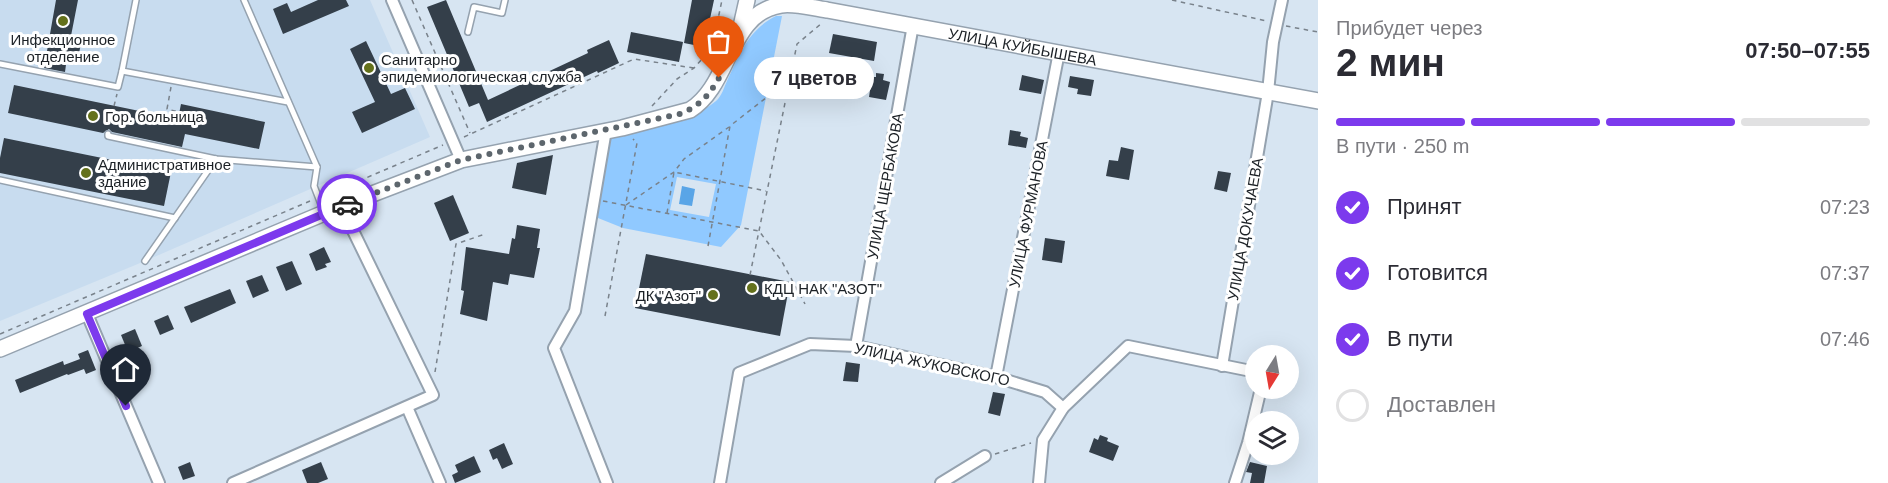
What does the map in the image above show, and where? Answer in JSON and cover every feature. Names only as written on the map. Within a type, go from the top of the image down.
[{"type":"main road","points":[[0,350],[341,206],[461,160],[680,114],[699,105],[713,89],[738,37],[747,0]]},
{"type":"main road","name":"УЛИЦА КУЙБЫШЕВА","points":[[738,37],[754,18],[771,4],[791,2],[1318,101]]},
{"type":"street","points":[[392,0],[461,160]]},
{"type":"street","name":"УЛИЦА ДОКУЧАЕВА","points":[[1222,366],[1268,92],[1276,23],[1282,0]]},
{"type":"street","name":"УЛИЦА ЩЕРБАКОВА","points":[[856,346],[913,26]]},
{"type":"street","name":"УЛИЦА ФУРМАНОВА","points":[[996,377],[1059,52]]},
{"type":"street","points":[[606,130],[575,311],[554,348],[607,483]]},
{"type":"street","points":[[233,483],[433,395],[341,206]]},
{"type":"street","points":[[87,314],[159,483]]},
{"type":"street","name":"УЛИЦА ЖУКОВСКОГО","points":[[720,483],[739,373],[810,344],[856,346],[996,377],[1045,392],[1063,408]]},
{"type":"street","points":[[1039,483],[1043,440],[1063,408],[1128,346],[1245,370]]},
{"type":"street","points":[[1235,483],[1258,399]]},
{"type":"street","points":[[407,407],[440,483]]},
{"type":"street","points":[[940,483],[985,456]]},
{"type":"lane","points":[[0,64],[118,87],[136,0]]},
{"type":"lane","points":[[244,0],[317,167],[314,186],[324,214]]},
{"type":"lane","points":[[468,32],[474,8],[502,13],[505,0]]},
{"type":"lane","points":[[122,71],[288,102]]},
{"type":"lane","points":[[108,134],[108,136],[216,159],[317,167]]},
{"type":"lane","points":[[145,261],[216,159]]},
{"type":"lane","points":[[0,180],[175,218]]},
{"type":"path","points":[[648,110],[677,79],[694,68],[712,48],[722,0]]},
{"type":"path","points":[[1172,0],[1318,32]]},
{"type":"path","points":[[412,1],[471,134]]},
{"type":"path","points":[[750,274],[797,44],[825,21]]},
{"type":"path","points":[[0,334],[471,134],[634,59],[694,68]]},
{"type":"path","points":[[625,205],[674,172],[684,159],[790,78]]},
{"type":"path","points":[[172,81],[167,109],[179,112]]},
{"type":"path","points":[[114,106],[118,87]]},
{"type":"path","points":[[708,246],[730,126]]},
{"type":"path","points":[[605,316],[637,143],[622,128]]},
{"type":"path","points":[[674,172],[767,191]]},
{"type":"path","points":[[667,213],[674,172]]},
{"type":"path","points":[[594,199],[759,231],[781,260],[805,304]]},
{"type":"path","points":[[433,395],[431,386],[438,361],[444,310],[456,244],[485,234]]},
{"type":"path","points":[[985,456],[1043,440]]},
{"type":"shaded area","points":[[0,0],[370,0],[430,137],[145,261],[0,321]]},
{"type":"shaded area","points":[[776,16],[782,16],[741,225],[721,247],[623,228],[593,216],[608,138],[691,116],[716,101],[746,44],[758,28]],"holes":[[[677,177],[716,184],[709,217],[670,210]]]},
{"type":"shaded area","points":[[682,186],[695,189],[692,206],[679,204]]},
{"type":"building","name":"Инфекционное отделение","points":[[56,0],[78,0],[70,41],[81,43],[78,59],[67,57],[65,72],[44,68]]},
{"type":"building","points":[[318,0],[346,0],[349,6],[283,34],[273,9],[287,3],[291,12]]},
{"type":"building","points":[[446,0],[488,100],[588,53],[587,50],[609,40],[619,63],[487,122],[479,103],[469,107],[427,7]]},
{"type":"building","points":[[692,0],[714,0],[704,47],[684,43]]},
{"type":"building","points":[[631,32],[683,42],[679,62],[627,52]]},
{"type":"building","points":[[833,34],[877,42],[874,61],[829,53]]},
{"type":"building","points":[[366,41],[391,94],[405,88],[415,109],[362,133],[352,112],[375,102],[350,49]]},
{"type":"building","points":[[876,73],[884,74],[883,80],[890,82],[886,100],[869,97],[872,77],[876,77]]},
{"type":"building","points":[[1022,75],[1044,80],[1041,94],[1019,90]]},
{"type":"building","points":[[1070,76],[1094,80],[1091,96],[1077,94],[1078,89],[1068,87]]},
{"type":"building","name":"Гор. больница","points":[[14,85],[178,119],[181,104],[265,122],[259,149],[185,134],[182,147],[112,132],[109,129],[103,133],[8,113]]},
{"type":"building","points":[[1010,130],[1021,132],[1020,136],[1028,138],[1026,148],[1008,145]]},
{"type":"building","name":"Административное здание","points":[[4,138],[171,172],[164,206],[0,173]]},
{"type":"building","points":[[1121,147],[1134,150],[1129,180],[1106,176],[1109,160],[1118,161]]},
{"type":"building","points":[[553,155],[546,195],[512,188],[517,163]]},
{"type":"building","points":[[1218,171],[1231,173],[1227,192],[1214,189]]},
{"type":"building","points":[[453,195],[469,233],[450,241],[434,203]]},
{"type":"building","points":[[517,225],[540,229],[537,248],[540,248],[534,278],[510,274],[508,285],[493,282],[487,321],[460,314],[464,291],[461,290],[466,247],[509,254]]},
{"type":"building","points":[[1045,238],[1065,241],[1062,263],[1042,260]]},
{"type":"building","points":[[324,247],[331,262],[325,264],[327,267],[316,271],[309,254]]},
{"type":"building","name":"ДК \"Азот\"","points":[[646,254],[790,282],[780,336],[635,308]]},
{"type":"building","points":[[292,261],[302,284],[286,291],[276,267]]},
{"type":"building","points":[[262,275],[269,291],[253,298],[246,281]]},
{"type":"building","points":[[230,289],[236,303],[191,323],[184,307]]},
{"type":"building","points":[[168,315],[174,329],[160,335],[154,321]]},
{"type":"building","points":[[135,329],[142,346],[128,352],[121,335]]},
{"type":"building","points":[[88,350],[96,370],[86,374],[84,369],[67,374],[20,393],[15,380],[63,361],[64,365],[80,359],[78,354]]},
{"type":"building","points":[[846,362],[860,364],[858,382],[843,381]]},
{"type":"building","points":[[993,392],[1005,394],[1000,416],[988,413]]},
{"type":"building","points":[[1100,435],[1119,446],[1113,461],[1089,452],[1094,438],[1098,440]]},
{"type":"building","points":[[504,443],[513,464],[502,469],[497,458],[493,460],[489,450]]},
{"type":"building","points":[[474,456],[481,472],[455,483],[452,475],[458,472],[455,465]]},
{"type":"building","points":[[190,462],[195,476],[183,480],[178,467]]},
{"type":"building","points":[[321,462],[328,479],[318,483],[307,483],[302,470]]},
{"type":"building","points":[[1249,465],[1267,466],[1264,483],[1250,483],[1252,473],[1246,472]]},
{"type":"way so far","points":[[347,204],[461,160],[680,114],[699,105],[719,78]]},
{"type":"place","name":"Инфекционное отделение","points":[[63,21]]},
{"type":"place","name":"Санитарно эпидемиологическая служба","points":[[369,68]]},
{"type":"place","name":"7 цветов","points":[[719,78]]},
{"type":"place","name":"Гор. больница","points":[[93,116]]},
{"type":"place","name":"Административное здание","points":[[86,173]]},
{"type":"place","name":"КДЦ НАК \"АЗОТ\"","points":[[752,288]]},
{"type":"place","name":"ДК \"Азот\"","points":[[713,295]]},
{"type":"route","points":[[126,406],[87,314],[347,204]]}]
